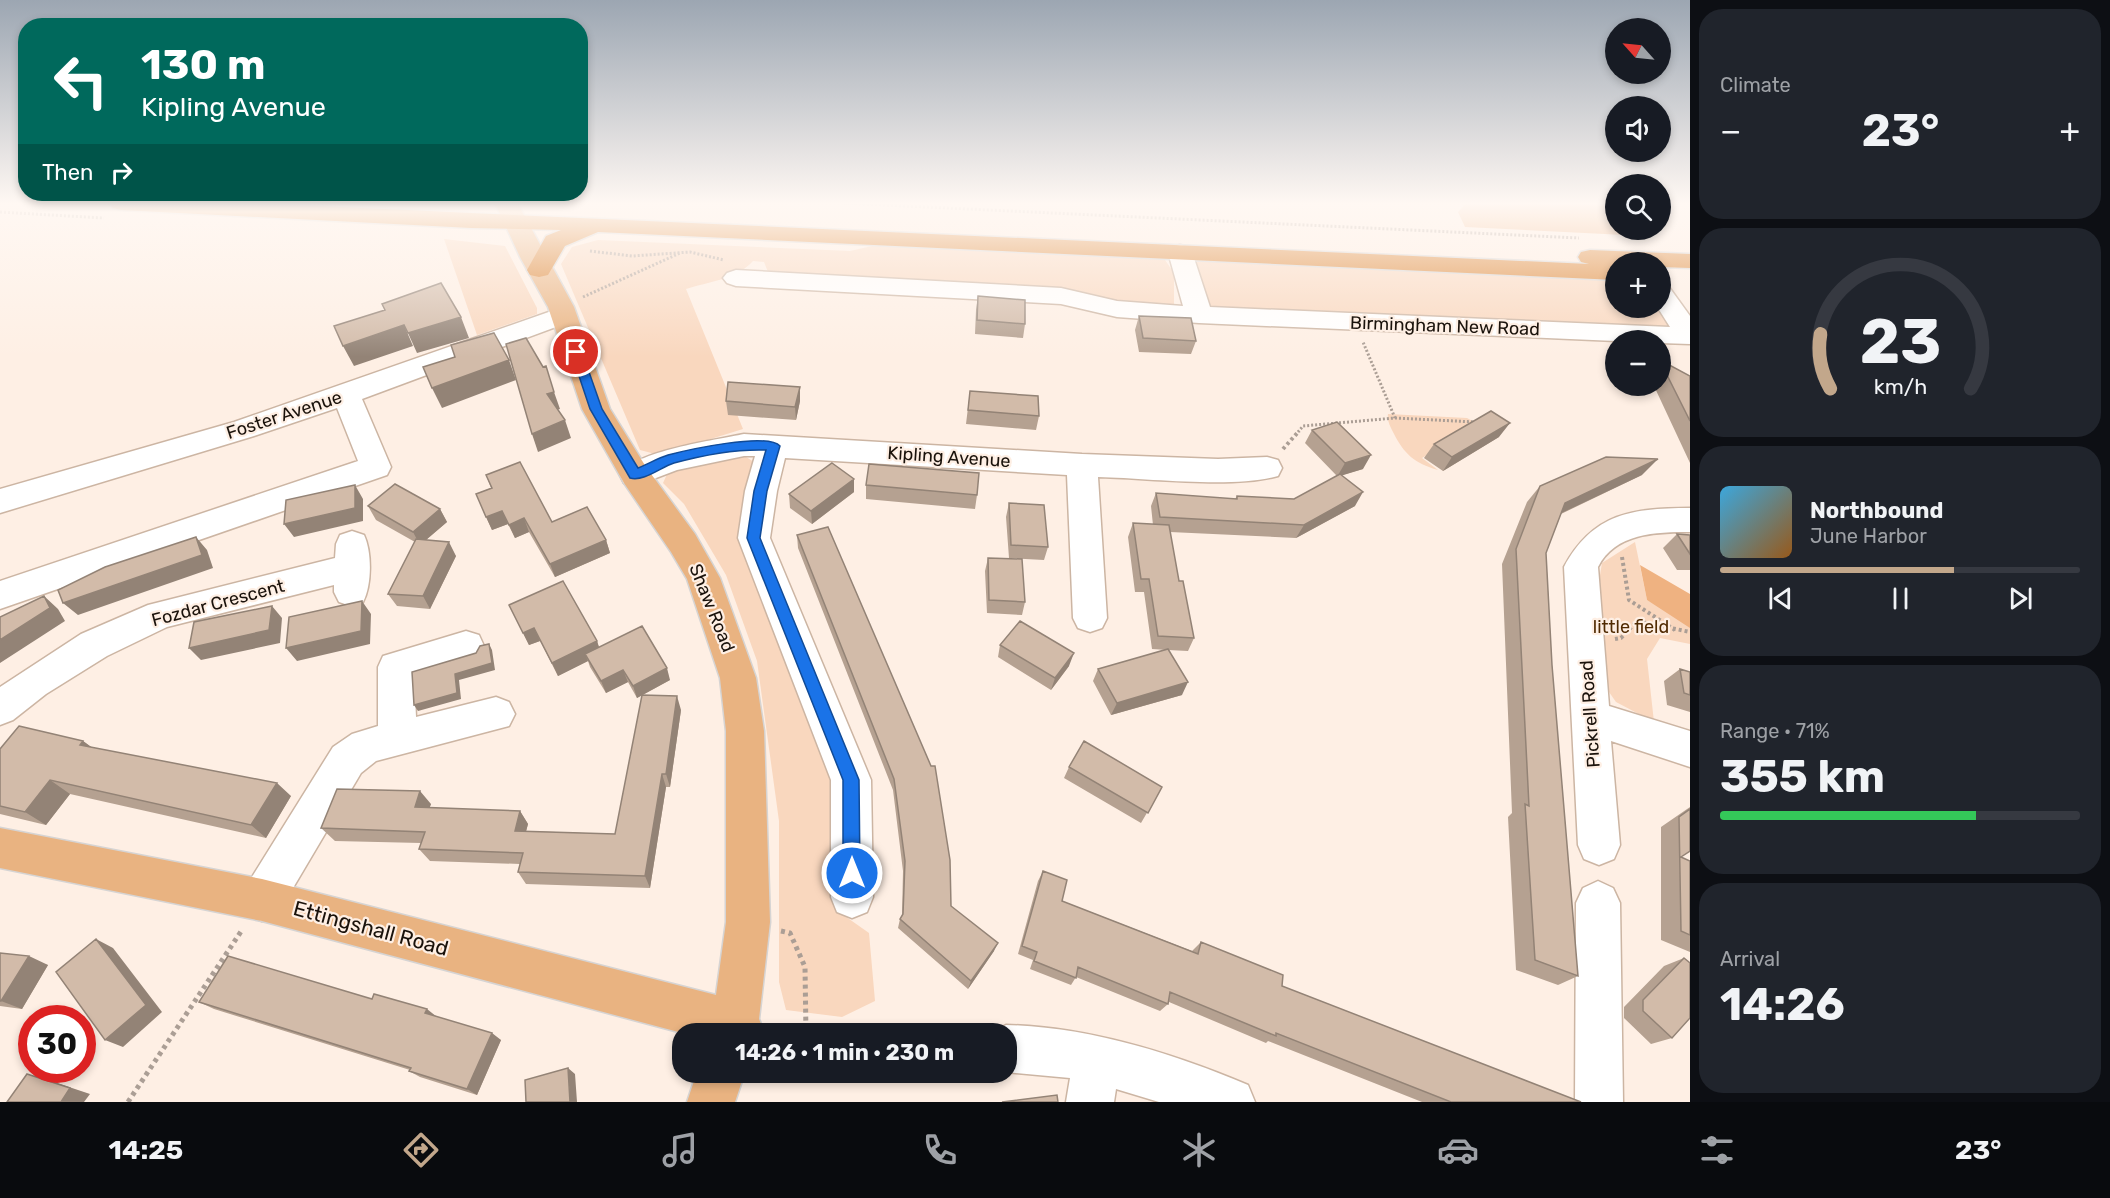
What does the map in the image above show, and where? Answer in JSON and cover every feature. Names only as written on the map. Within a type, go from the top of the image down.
[{"type":"highway","points":[[539,270],[548,254]]},
{"type":"highway","points":[[1230,254],[1605,272]]},
{"type":"highway","points":[[1497,254],[1605,259]]},
{"type":"highway","points":[[1671,261],[1690,261]]},
{"type":"highway","points":[[1671,276],[1690,277]]},
{"type":"main road","name":"Shaw Road","points":[[530,254],[562,311],[596,409],[635,475],[683,543],[703,578],[738,678],[745,731],[748,922],[745,1023]]},
{"type":"main road","name":"Ettingshall Road","points":[[0,848],[262,900],[719,1023]]},
{"type":"main road","points":[[711,1102],[717,1083]]},
{"type":"street","points":[[1181,254],[1199,315]]},
{"type":"street","name":"Birmingham New Road","points":[[748,273],[1061,296],[1117,309],[1199,315],[1690,336]]},
{"type":"street","points":[[1671,308],[1690,336]]},
{"type":"street","name":"Foster Avenue","points":[[0,501],[244,429],[346,395],[562,311]]},
{"type":"street","points":[[0,595],[376,467],[346,395]]},
{"type":"street","name":"Kipling Avenue","points":[[635,475],[670,460],[744,445],[1082,465],[1218,470],[1267,468]]},
{"type":"street","points":[[773,446],[761,491],[754,538],[851,780],[852,897]]},
{"type":"street","points":[[1082,465],[1090,618]]},
{"type":"street","name":"Pickrell Road","points":[[1599,845],[1581,567],[1587,552],[1611,533],[1647,521],[1690,520]]},
{"type":"street","name":"Fozdar Crescent","points":[[0,708],[33,683],[94,645],[160,615],[351,568]]},
{"type":"street","points":[[397,738],[396,667],[466,646]]},
{"type":"street","points":[[262,900],[347,760],[366,746],[496,714]]},
{"type":"street","points":[[1590,717],[1690,749]]},
{"type":"street","points":[[1598,903],[1599,1102]]},
{"type":"street","points":[[1017,1049],[1041,1048],[1093,1081],[1231,1102]]},
{"type":"path","points":[[621,254],[649,254]]},
{"type":"path","points":[[562,311],[677,254]]},
{"type":"path","points":[[713,254],[748,273]]},
{"type":"path","points":[[1355,322],[1395,417]]},
{"type":"path","points":[[1267,468],[1303,426],[1395,417],[1481,422]]},
{"type":"path","points":[[1618,531],[1629,600],[1675,630]]},
{"type":"path","points":[[1585,644],[1621,638],[1637,621],[1690,632]]},
{"type":"path","points":[[128,1102],[262,900]]},
{"type":"path","points":[[748,922],[790,933],[805,967],[806,1023]]},
{"type":"green space","points":[[449,254],[509,254],[537,308],[537,314],[477,335]]},
{"type":"green space","points":[[567,254],[1107,254],[1163,257],[1174,273],[1174,304],[1158,308],[768,272],[764,262],[753,261],[731,276],[686,289],[743,429],[659,455],[640,450],[561,264]]},
{"type":"green space","points":[[1182,256],[1605,273],[1605,318],[1671,318],[1690,336],[1671,335],[1671,330],[1605,330],[1605,332],[1199,315]]},
{"type":"green space","points":[[1388,414],[1467,418],[1478,424],[1422,458],[1438,470],[1416,461],[1406,452],[1391,428]]},
{"type":"green space","points":[[743,455],[754,462],[747,555],[834,790],[835,871],[842,914],[869,933],[875,1001],[842,1017],[786,1010],[779,982],[779,821],[757,661],[726,575],[684,504],[663,483],[669,470]]},
{"type":"green space","name":"little field","points":[[1635,542],[1647,600],[1690,622],[1690,644],[1660,638],[1647,659],[1654,722],[1616,702],[1609,692],[1596,599],[1602,563]]},
{"type":"shaded area","points":[[1640,565],[1690,594],[1690,628],[1647,600]]},
{"type":"building","points":[[441,283],[461,317],[408,333],[404,325],[343,346],[334,326],[385,310],[382,304]]},
{"type":"building","points":[[978,296],[1025,300],[1025,324],[977,320]]},
{"type":"building","points":[[1139,316],[1191,318],[1196,341],[1143,338]]},
{"type":"building","points":[[494,333],[509,360],[432,388],[423,367],[455,357],[451,345]]},
{"type":"building","points":[[526,338],[543,367],[546,366],[554,392],[547,394],[565,420],[532,434],[506,344]]},
{"type":"building","points":[[1671,366],[1690,376],[1690,421],[1671,383]]},
{"type":"building","points":[[728,382],[800,387],[795,407],[726,401]]},
{"type":"building","points":[[970,391],[1038,396],[1039,416],[968,410]]},
{"type":"building","points":[[1491,411],[1510,423],[1452,457],[1434,444]]},
{"type":"building","points":[[1337,422],[1371,455],[1345,463],[1312,430]]},
{"type":"building","points":[[1606,457],[1658,459],[1565,503],[1546,553],[1552,665],[1578,976],[1535,960],[1525,804],[1529,806],[1516,549],[1540,486]]},
{"type":"building","points":[[520,462],[552,522],[587,507],[606,540],[550,564],[524,518],[509,525],[502,511],[486,517],[476,494],[492,488],[486,475]]},
{"type":"building","points":[[832,463],[854,479],[811,511],[789,494]]},
{"type":"building","points":[[869,464],[979,473],[977,495],[866,485]]},
{"type":"building","points":[[1340,474],[1363,492],[1304,525],[1160,517],[1156,493],[1237,499],[1237,496],[1294,499]]},
{"type":"building","points":[[395,484],[440,509],[413,532],[368,506]]},
{"type":"building","points":[[355,485],[355,508],[284,524],[286,500]]},
{"type":"building","points":[[1009,503],[1044,505],[1048,547],[1011,545]]},
{"type":"building","points":[[1133,523],[1169,525],[1179,581],[1183,581],[1194,638],[1158,636],[1149,579],[1141,579]]},
{"type":"building","points":[[828,527],[931,766],[935,766],[950,860],[951,906],[998,943],[971,981],[900,919],[903,914],[905,861],[894,779],[797,535]]},
{"type":"building","points":[[1677,534],[1690,535],[1690,554]]},
{"type":"building","points":[[196,537],[202,555],[63,603],[58,590],[105,567]]},
{"type":"building","points":[[416,539],[449,542],[423,596],[388,594]]},
{"type":"building","points":[[988,558],[1022,559],[1025,602],[989,600]]},
{"type":"building","points":[[563,581],[597,641],[552,663],[534,628],[523,633],[509,605]]},
{"type":"building","points":[[44,596],[50,608],[0,640],[0,617]]},
{"type":"building","points":[[362,601],[361,631],[286,648],[289,617]]},
{"type":"building","points":[[272,606],[269,630],[189,648],[194,622]]},
{"type":"building","points":[[1020,621],[1074,653],[1055,678],[1000,645]]},
{"type":"building","points":[[642,626],[667,668],[633,686],[623,670],[601,681],[585,654]]},
{"type":"building","points":[[489,644],[492,663],[455,674],[457,693],[414,705],[412,672],[476,653],[480,646]]},
{"type":"building","points":[[1168,649],[1188,682],[1117,703],[1098,669]]},
{"type":"building","points":[[1680,669],[1690,672],[1690,695],[1684,693]]},
{"type":"building","points":[[642,695],[677,696],[666,774],[662,774],[645,876],[518,872],[523,853],[419,849],[425,832],[321,828],[337,789],[420,791],[415,807],[520,811],[515,831],[615,834]]},
{"type":"building","points":[[19,726],[83,741],[80,745],[277,783],[251,825],[50,780],[25,812],[0,806],[0,749]]},
{"type":"building","points":[[1084,741],[1162,787],[1148,813],[1069,767]]},
{"type":"building","points":[[1690,809],[1690,851],[1681,857],[1690,861],[1690,935],[1681,931],[1679,817]]},
{"type":"building","points":[[1043,871],[1067,880],[1062,901],[1198,954],[1201,942],[1283,975],[1282,986],[1581,1102],[1451,1102],[1276,1033],[1276,1036],[1170,992],[1168,1004],[1078,967],[1076,978],[1034,961],[1037,952],[1022,946]]},
{"type":"building","points":[[96,939],[146,1005],[105,1040],[96,1028],[96,1005],[80,1005],[56,972]]},
{"type":"building","points":[[0,953],[29,956],[1,1001],[0,1001]]},
{"type":"building","points":[[228,956],[372,999],[374,994],[427,1009],[425,1013],[492,1033],[467,1089],[409,1071],[411,1068],[199,1002]]},
{"type":"building","points":[[1684,958],[1690,963],[1690,1018],[1672,1038],[1643,1011],[1643,1000]]},
{"type":"building","points":[[568,1068],[570,1102],[526,1102],[525,1080]]},
{"type":"building","points":[[21,1083],[55,1083],[70,1088],[61,1102],[7,1102]]},
{"type":"building","points":[[1057,1095],[1058,1102],[1002,1102]]},
{"type":"route","points":[[576,352],[596,409],[635,475],[670,460],[744,445],[773,446],[761,491],[754,538],[851,780],[852,873]]}]
